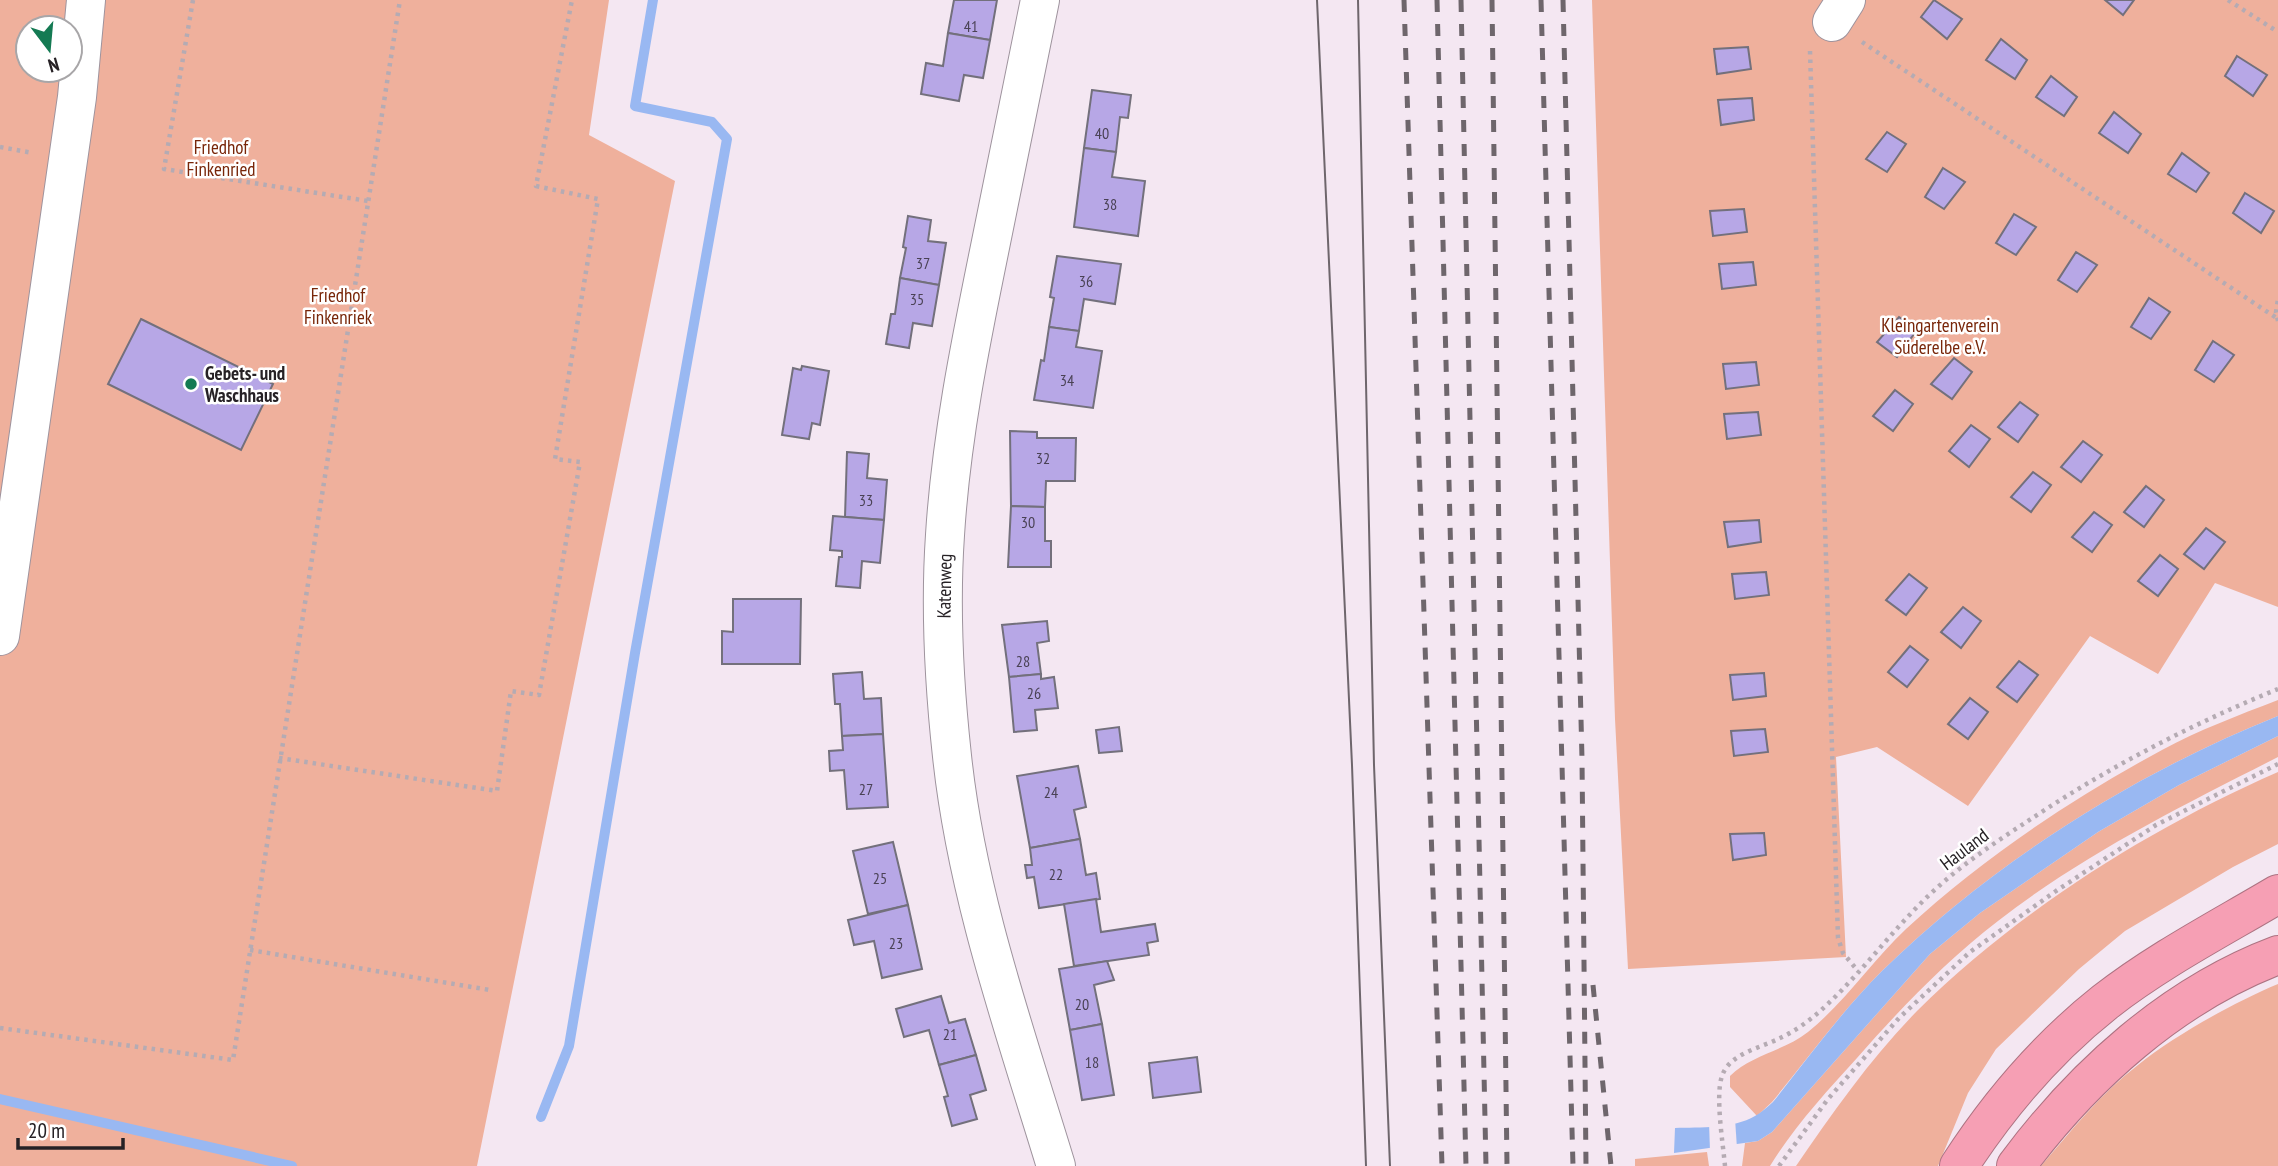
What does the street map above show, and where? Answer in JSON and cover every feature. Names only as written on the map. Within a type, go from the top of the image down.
[{"type":"highway","points":[[1959,1166],[2007,1098],[2038,1063],[2075,1028],[2138,979],[2193,943],[2278,894]]},
{"type":"highway","points":[[2016,1166],[2040,1134],[2080,1091],[2151,1027],[2196,996],[2258,962],[2278,955]]},
{"type":"street","points":[[0,636],[77,97],[86,0]]},
{"type":"street","name":"Katenweg","points":[[1040,0],[968,352],[954,444],[945,536],[944,668],[952,758],[968,860],[985,934],[1056,1166]]},
{"type":"path","points":[[193,0],[164,169],[368,201]]},
{"type":"path","points":[[0,1027],[233,1060],[400,0]]},
{"type":"path","points":[[279,758],[497,791],[511,691],[539,695],[580,462],[555,459],[598,199],[536,186],[572,0]]},
{"type":"path","points":[[2228,0],[2278,32]]},
{"type":"path","points":[[1829,24],[2278,321]]},
{"type":"path","points":[[1829,24],[1838,938],[1843,953],[1858,971]]},
{"type":"path","points":[[2278,299],[2278,321]]},
{"type":"path","name":"Hauland","points":[[1725,1166],[1720,1093],[1722,1075],[1730,1063],[1751,1050],[1790,1033],[1808,1020],[1858,971],[1905,917],[1942,884],[2007,835],[2086,784],[2162,741],[2278,688]]},
{"type":"path","points":[[1779,1166],[1828,1100],[1899,1018],[1970,952],[2156,825],[2278,764]]},
{"type":"path","points":[[250,950],[490,990]]},
{"type":"green space","name":"Friedhof Finkenriek","points":[[0,0],[609,0],[589,135],[675,181],[477,1166],[0,1166]]},
{"type":"green space","name":"Kleingartenverein Süderelbe e.V.","points":[[1592,0],[2278,0],[2278,607],[2215,583],[2158,674],[2090,636],[1968,806],[1877,747],[1836,757],[1846,957],[1628,969],[1615,719]]},
{"type":"green space","points":[[2278,700],[2278,716],[2224,739],[2119,793],[2068,824],[1970,894],[1925,931],[1867,986],[1772,1102],[1757,1116],[1730,1087],[1730,1076],[1738,1069],[1808,1032],[1834,1008],[1906,929],[1965,878],[2028,832],[2094,789],[2162,750],[2205,729]]},
{"type":"green space","points":[[2278,736],[2278,757],[2099,853],[2031,897],[1979,936],[1924,986],[1873,1040],[1811,1110],[1770,1166],[1742,1166],[1745,1143],[1758,1141],[1772,1132],[1930,954],[1980,913],[2098,832],[2179,785]]},
{"type":"green space","points":[[2278,772],[2278,844],[2233,867],[2125,931],[2079,969],[1996,1049],[1968,1093],[1938,1166],[1796,1166],[1853,1086],[1900,1029],[1956,974],[1998,939],[2041,906],[2133,846],[2181,819]]},
{"type":"green space","points":[[2278,984],[2278,1166],[2041,1166],[2099,1100],[2138,1065],[2206,1020]]},
{"type":"green space","points":[[1707,1152],[1709,1166],[1635,1166],[1635,1159]]},
{"type":"water","points":[[2278,716],[2278,736],[2179,785],[2098,832],[1980,913],[1930,954],[1772,1132],[1758,1141],[1674,1153],[1675,1128],[1737,1123],[1755,1116],[1773,1102],[1839,1018],[1882,971],[1925,931],[2018,858],[2119,793],[2224,739]]},
{"type":"pier","points":[[1735,1119],[1737,1148],[1710,1151],[1709,1122]]},
{"type":"building","points":[[954,0],[997,0],[990,40],[948,33]]},
{"type":"building","points":[[1934,0],[1962,19],[1947,39],[1921,17]]},
{"type":"building","points":[[2105,0],[2134,0],[2123,15]]},
{"type":"building","points":[[948,33],[990,40],[983,78],[964,75],[959,101],[921,94],[926,63],[943,66]]},
{"type":"building","points":[[2001,39],[2027,60],[2015,79],[1986,60]]},
{"type":"building","points":[[1748,47],[1751,69],[1717,74],[1714,49]]},
{"type":"building","points":[[2237,56],[2267,75],[2253,96],[2225,76]]},
{"type":"building","points":[[2051,76],[2077,97],[2064,116],[2036,97]]},
{"type":"building","points":[[1092,90],[1131,95],[1128,118],[1120,117],[1116,152],[1084,148]]},
{"type":"building","points":[[1752,98],[1754,120],[1721,125],[1718,100]]},
{"type":"building","points":[[2114,112],[2141,134],[2128,153],[2099,133]]},
{"type":"building","points":[[1887,132],[1906,144],[1887,172],[1866,159]]},
{"type":"building","points":[[1084,148],[1116,152],[1112,177],[1145,181],[1138,236],[1074,227]]},
{"type":"building","points":[[2182,153],[2209,173],[2196,192],[2168,174]]},
{"type":"building","points":[[1943,168],[1965,182],[1944,209],[1925,197]]},
{"type":"building","points":[[2245,193],[2274,211],[2261,233],[2233,213]]},
{"type":"building","points":[[1744,209],[1747,232],[1713,236],[1710,211]]},
{"type":"building","points":[[2014,214],[2036,227],[2016,255],[1996,243]]},
{"type":"building","points":[[908,216],[931,220],[928,241],[946,243],[939,285],[900,278],[906,248],[903,247]]},
{"type":"building","points":[[2076,252],[2097,265],[2077,292],[2058,280]]},
{"type":"building","points":[[1057,256],[1121,264],[1115,304],[1084,299],[1079,331],[1049,327],[1054,298],[1050,297]]},
{"type":"building","points":[[1753,262],[1756,285],[1722,289],[1719,264]]},
{"type":"building","points":[[900,278],[939,285],[932,326],[913,323],[909,348],[886,344],[891,314],[895,314]]},
{"type":"building","points":[[2149,298],[2170,312],[2151,339],[2131,327]]},
{"type":"building","points":[[1899,317],[1917,330],[1897,357],[1877,342]]},
{"type":"building","name":"Gebets- und Waschhaus","points":[[141,319],[273,384],[241,450],[108,384]]},
{"type":"building","points":[[1049,327],[1079,331],[1076,347],[1102,351],[1093,408],[1034,400]]},
{"type":"building","points":[[2213,341],[2234,355],[2214,382],[2195,370]]},
{"type":"building","points":[[1954,358],[1972,372],[1952,399],[1931,384]]},
{"type":"building","points":[[1756,362],[1759,385],[1726,389],[1723,364]]},
{"type":"building","points":[[802,366],[829,371],[820,425],[812,423],[809,439],[782,435],[793,368],[801,370]]},
{"type":"building","points":[[1895,390],[1913,404],[1893,431],[1873,416]]},
{"type":"building","points":[[2020,402],[2038,415],[2018,442],[1998,427]]},
{"type":"building","points":[[1758,412],[1761,435],[1727,439],[1724,414]]},
{"type":"building","points":[[1971,425],[1990,439],[1969,467],[1949,451]]},
{"type":"building","points":[[1010,431],[1037,432],[1037,438],[1076,438],[1075,481],[1046,481],[1045,507],[1011,506]]},
{"type":"building","points":[[2083,441],[2102,455],[2081,482],[2061,467]]},
{"type":"building","points":[[847,452],[869,454],[867,478],[887,480],[884,520],[845,517]]},
{"type":"building","points":[[2033,472],[2051,485],[2031,512],[2011,497]]},
{"type":"building","points":[[2146,486],[2164,500],[2144,527],[2124,512]]},
{"type":"building","points":[[1011,506],[1045,507],[1045,541],[1051,541],[1051,567],[1008,567]]},
{"type":"building","points":[[2094,512],[2112,525],[2092,552],[2072,537]]},
{"type":"building","points":[[833,516],[884,520],[880,563],[862,561],[860,588],[836,586],[842,551],[830,550]]},
{"type":"building","points":[[1759,520],[1761,542],[1728,547],[1724,522]]},
{"type":"building","points":[[2206,528],[2225,542],[2204,569],[2184,554]]},
{"type":"building","points":[[2160,555],[2178,569],[2158,596],[2138,581]]},
{"type":"building","points":[[1766,572],[1769,595],[1735,599],[1732,574]]},
{"type":"building","points":[[1909,574],[1927,588],[1906,615],[1886,600]]},
{"type":"building","points":[[733,599],[801,599],[800,664],[722,664],[722,631],[733,632]]},
{"type":"building","points":[[1963,607],[1981,621],[1961,648],[1941,632]]},
{"type":"building","points":[[1047,621],[1049,641],[1037,643],[1041,674],[1009,677],[1002,625]]},
{"type":"building","points":[[1910,646],[1928,660],[1907,687],[1888,672]]},
{"type":"building","points":[[2019,661],[2038,675],[2017,702],[1997,687]]},
{"type":"building","points":[[862,672],[864,699],[881,698],[883,734],[842,736],[840,704],[835,704],[833,674]]},
{"type":"building","points":[[1764,673],[1766,696],[1733,700],[1730,675]]},
{"type":"building","points":[[1041,674],[1041,679],[1054,677],[1058,708],[1035,710],[1037,730],[1014,732],[1009,677]]},
{"type":"building","points":[[1970,698],[1988,712],[1968,739],[1948,724]]},
{"type":"building","points":[[1119,727],[1122,751],[1099,753],[1096,730]]},
{"type":"building","points":[[1765,729],[1768,752],[1734,756],[1731,731]]},
{"type":"building","points":[[883,734],[888,807],[847,809],[844,770],[830,771],[829,751],[843,750],[842,736]]},
{"type":"building","points":[[1078,766],[1086,807],[1074,810],[1080,839],[1030,848],[1017,776]]},
{"type":"building","points":[[1764,833],[1766,855],[1733,860],[1730,834]]},
{"type":"building","points":[[1080,839],[1086,875],[1096,873],[1100,899],[1039,908],[1034,877],[1027,878],[1025,865],[1032,865],[1030,848]]},
{"type":"building","points":[[893,842],[908,905],[868,914],[853,851]]},
{"type":"building","points":[[1096,899],[1101,932],[1155,924],[1158,941],[1147,943],[1149,955],[1074,966],[1064,904]]},
{"type":"building","points":[[908,905],[922,969],[882,978],[874,941],[854,945],[848,920]]},
{"type":"building","points":[[1107,961],[1114,980],[1094,985],[1102,1024],[1070,1030],[1059,969]]},
{"type":"building","points":[[941,996],[949,1023],[965,1019],[976,1055],[939,1065],[929,1030],[904,1037],[896,1009]]},
{"type":"building","points":[[1102,1024],[1114,1095],[1082,1100],[1070,1030]]},
{"type":"building","points":[[976,1055],[986,1090],[970,1095],[977,1119],[952,1126],[944,1097],[948,1096],[939,1065]]},
{"type":"building","points":[[1197,1057],[1201,1092],[1153,1098],[1149,1063]]},
{"type":"waterway","points":[[541,1117],[569,1046],[635,653],[727,139],[712,122],[635,106],[653,0]]},
{"type":"waterway","points":[[0,1099],[292,1166]]},
{"type":"tram line","points":[[1317,0],[1352,765],[1366,1166]]},
{"type":"tram line","points":[[1358,0],[1374,765],[1390,1166]]},
{"type":"railway","points":[[1404,0],[1442,1166]]},
{"type":"railway","points":[[1437,0],[1466,1166]]},
{"type":"railway","points":[[1461,0],[1486,1166]]},
{"type":"railway","points":[[1492,0],[1507,1166]]},
{"type":"railway","points":[[1541,0],[1573,1166]]},
{"type":"railway","points":[[1563,0],[1582,759],[1586,1166]]},
{"type":"railway","points":[[1593,985],[1611,1166]]},
{"type":"place","name":"Gebets- und Waschhaus","points":[[191,384]]},
{"type":"park label","name":"Friedhof Finkenried","points":[[221,158]]}]
